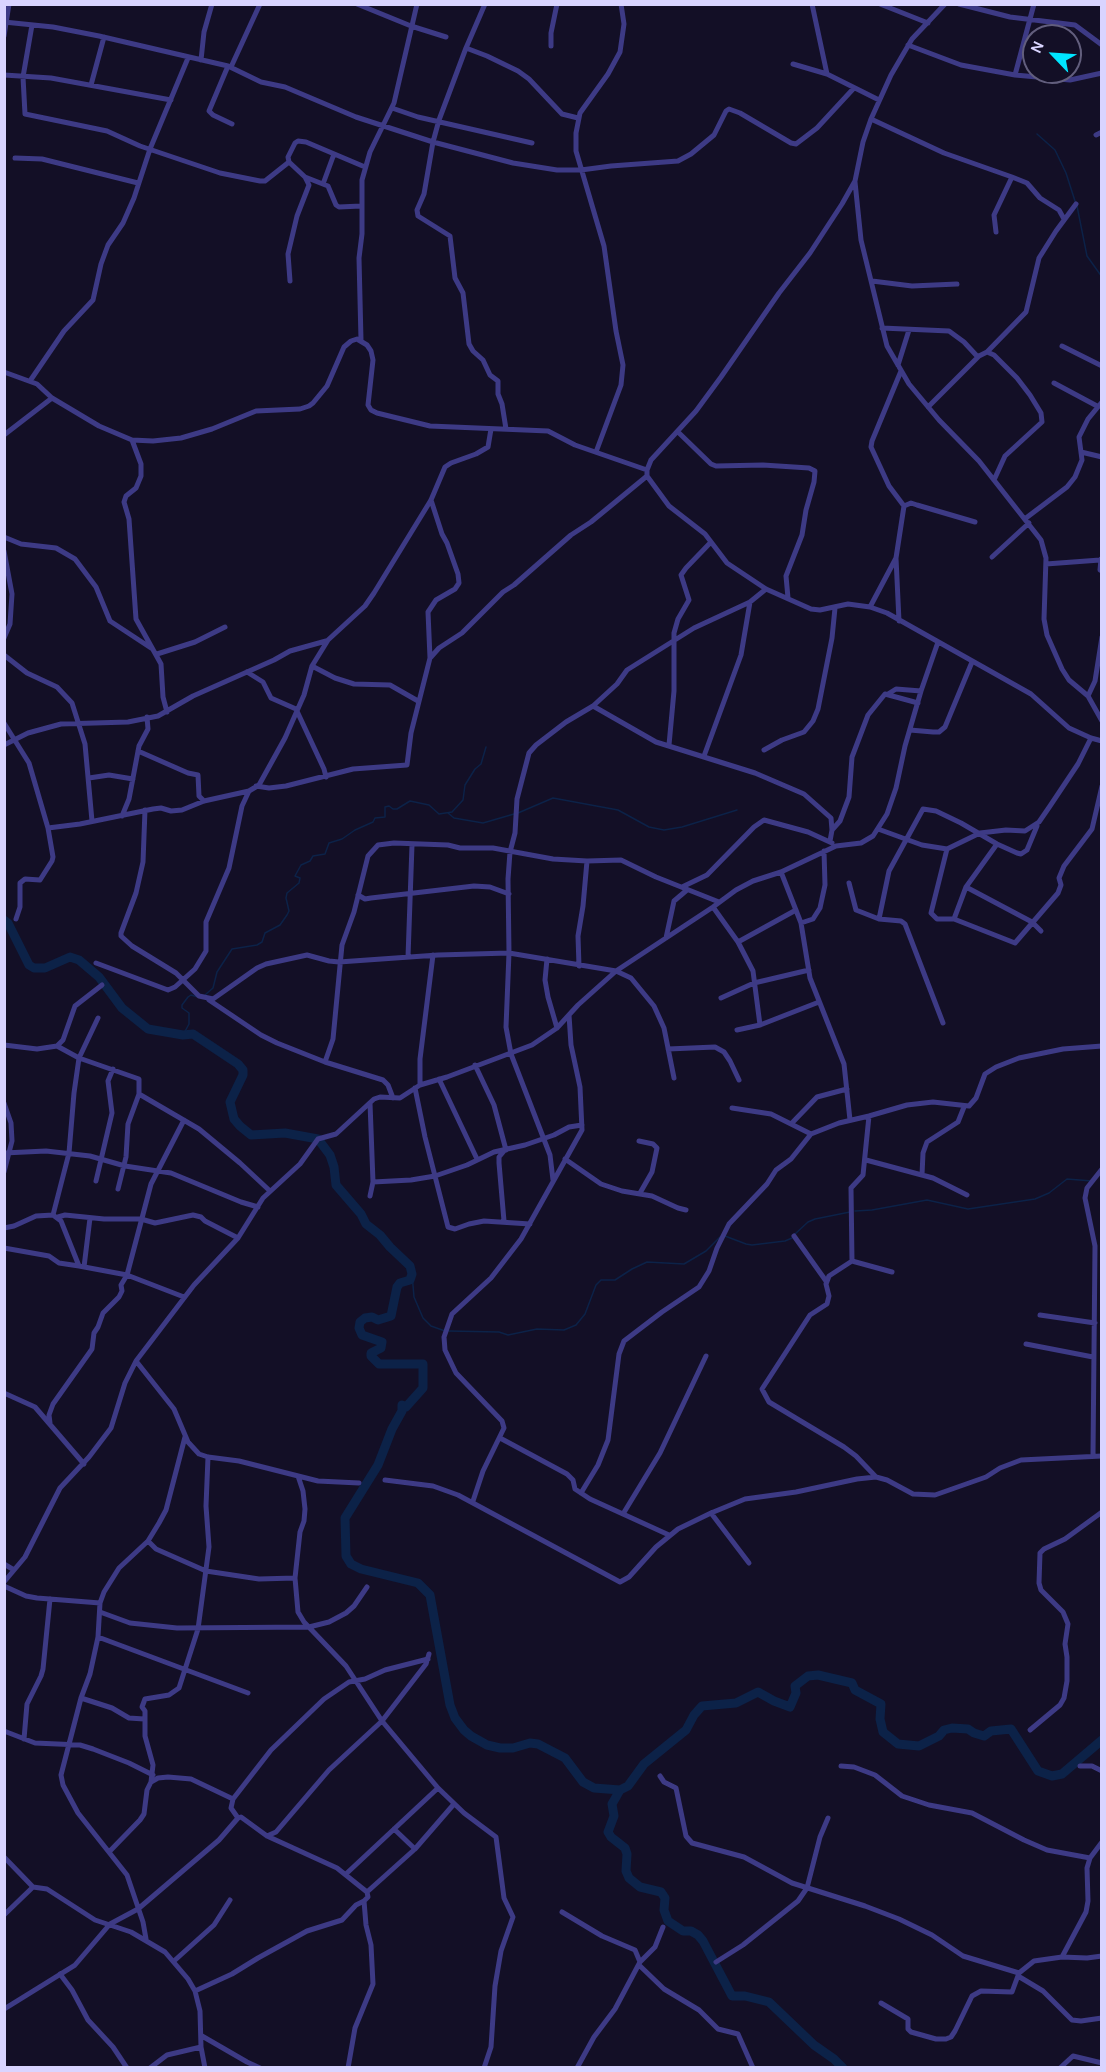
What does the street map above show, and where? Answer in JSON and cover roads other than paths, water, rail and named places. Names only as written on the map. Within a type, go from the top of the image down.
[{"type":"street","points":[[4,36],[9,4]]},
{"type":"street","points":[[201,60],[204,33],[212,4]]},
{"type":"street","points":[[357,4],[411,26],[446,37]]},
{"type":"street","points":[[361,340],[359,281],[362,186],[365,167],[397,93],[417,4]]},
{"type":"street","points":[[485,4],[466,48],[440,120],[433,142],[424,194],[417,210],[418,216],[450,236],[455,278],[464,293],[469,344],[473,351],[482,358],[490,375],[498,381],[498,394],[506,429]]},
{"type":"street","points":[[551,46],[551,33],[557,4]]},
{"type":"street","points":[[596,452],[621,385],[623,365],[604,246],[596,212],[576,151],[578,118],[620,52],[624,24],[621,4]]},
{"type":"street","points":[[812,4],[827,74]]},
{"type":"street","points":[[880,4],[928,23]]},
{"type":"street","points":[[945,4],[908,45],[871,119],[855,181],[858,224],[887,346],[909,384],[994,480],[1041,540],[1045,550],[1046,564],[1044,620],[1047,635],[1062,669],[1069,680],[1088,696],[1101,721]]},
{"type":"street","points":[[959,4],[1010,17],[1075,25],[1101,45]]},
{"type":"street","points":[[1015,75],[1034,4]]},
{"type":"street","points":[[232,124],[209,111],[259,5]]},
{"type":"street","points":[[5,22],[53,27],[230,66],[261,82],[285,87],[356,117],[433,142],[513,163],[557,170],[670,163],[684,159],[714,135],[729,109],[796,144],[817,128],[854,88]]},
{"type":"street","points":[[32,25],[23,76],[25,114],[107,131],[150,149],[220,173],[260,181],[265,181],[289,162]]},
{"type":"street","points":[[91,85],[104,37]]},
{"type":"street","points":[[908,45],[961,65],[1015,75],[1070,80],[1101,73]]},
{"type":"street","points":[[466,48],[518,71],[530,79],[562,114],[578,118]]},
{"type":"street","points":[[30,381],[64,331],[93,300],[110,240],[123,223],[150,149],[188,58]]},
{"type":"street","points":[[793,64],[827,74],[879,100]]},
{"type":"street","points":[[4,75],[43,77],[171,100]]},
{"type":"street","points":[[392,108],[497,137],[532,143]]},
{"type":"street","points":[[871,119],[944,153],[1027,183],[1040,198],[1059,210],[1064,219]]},
{"type":"street","points":[[290,281],[288,254],[297,216],[308,191],[308,181],[289,162],[288,156],[291,149],[298,141],[365,167]]},
{"type":"street","points":[[323,184],[334,154]]},
{"type":"street","points":[[15,158],[42,159],[138,183]]},
{"type":"street","points":[[305,177],[328,186],[339,207],[361,206]]},
{"type":"street","points":[[996,232],[994,215],[1012,177]]},
{"type":"street","points":[[430,658],[439,648],[462,633],[490,603],[571,535],[591,522],[647,473],[651,460],[678,432],[721,377],[778,293],[810,253],[855,181]]},
{"type":"street","points":[[928,407],[1026,312],[1040,258],[1076,204]]},
{"type":"street","points":[[872,281],[920,286],[957,284]]},
{"type":"street","points":[[882,328],[950,331],[979,356]]},
{"type":"street","points":[[899,621],[896,558],[904,506],[889,486],[871,447],[899,368],[909,330]]},
{"type":"street","points":[[4,372],[30,381],[52,398],[99,426],[132,440],[153,441],[181,438],[212,429],[256,411],[300,409],[309,406],[327,386],[344,346],[351,341],[361,340],[368,345],[372,360],[367,400],[370,410],[430,426],[548,431],[575,445],[647,473],[669,506],[705,534],[720,555],[734,569],[766,589],[811,609],[820,610],[848,604],[870,607],[887,613],[1031,694],[1069,728],[1101,741]]},
{"type":"street","points":[[1062,346],[1101,366]]},
{"type":"street","points":[[987,352],[994,355],[1017,378],[1042,417],[1039,426],[1005,456],[994,480]]},
{"type":"street","points":[[992,557],[1027,521],[1067,487],[1080,469],[1082,452],[1079,437],[1099,404],[1054,383]]},
{"type":"street","points":[[4,435],[52,398]]},
{"type":"street","points":[[48,828],[70,826],[145,810],[160,808],[171,811],[182,810],[204,801],[249,791],[256,786],[285,738],[297,712],[312,666],[328,640],[365,606],[431,500],[448,465],[488,447],[491,429]]},
{"type":"street","points":[[678,432],[711,464],[716,466],[763,465],[809,468],[815,471],[802,535],[786,576],[788,598]]},
{"type":"street","points":[[132,440],[141,464],[141,476],[136,488],[126,496],[124,502],[129,519],[136,619],[156,653],[163,674],[163,697],[167,712]]},
{"type":"street","points":[[1082,452],[1101,458]]},
{"type":"street","points":[[256,786],[286,786],[353,769],[406,766],[408,763],[411,733],[430,658],[429,610],[436,600],[454,589],[459,583],[458,574],[431,500]]},
{"type":"street","points":[[904,506],[911,503],[975,522]]},
{"type":"street","points":[[4,537],[21,544],[56,548],[75,559],[96,587],[110,621],[156,653]]},
{"type":"street","points":[[669,745],[674,691],[674,642],[678,619],[689,600],[681,576],[711,542]]},
{"type":"street","points":[[4,551],[12,594],[8,609],[9,628],[4,638]]},
{"type":"street","points":[[870,607],[896,558]]},
{"type":"street","points":[[1046,564],[1101,559],[1101,571]]},
{"type":"street","points":[[553,1180],[550,1155],[511,1054],[506,1028],[510,852],[515,833],[517,799],[529,753],[566,722],[593,706],[627,670],[694,628],[750,602],[766,589]]},
{"type":"street","points":[[704,756],[741,655],[750,602]]},
{"type":"street","points":[[764,750],[804,732],[813,721],[818,709],[832,638],[834,608]]},
{"type":"street","points":[[156,653],[195,642],[225,627]]},
{"type":"street","points":[[1088,696],[1095,681],[1101,637]]},
{"type":"street","points":[[4,745],[39,729],[78,723],[128,722],[158,716],[193,696],[290,651],[328,640]]},
{"type":"street","points":[[100,1603],[26,1596],[4,1584],[25,1557],[60,1488],[70,1475],[84,1464],[111,1428],[128,1375],[136,1361],[184,1297],[238,1238],[270,1191],[300,1164],[318,1139],[336,1134],[370,1103],[380,1097],[405,1096],[418,1086],[532,1046],[557,1028],[616,970],[753,881],[782,873],[836,846],[861,843],[873,836],[896,788],[921,691],[938,642]]},
{"type":"street","points":[[4,655],[27,673],[53,685],[72,703],[85,744],[92,821]]},
{"type":"street","points":[[910,730],[939,732],[945,727],[972,662]]},
{"type":"street","points":[[312,666],[335,678],[354,684],[390,685],[418,701]]},
{"type":"street","points":[[247,672],[263,682],[271,698],[292,707],[297,712],[326,777]]},
{"type":"street","points":[[888,694],[896,689],[921,691]]},
{"type":"street","points":[[832,830],[840,821],[849,797],[852,757],[868,715],[882,694],[918,703]]},
{"type":"street","points":[[593,706],[656,742],[755,773],[804,794],[831,818],[830,841]]},
{"type":"street","points":[[122,816],[129,799],[138,751],[148,729],[147,717]]},
{"type":"street","points":[[4,723],[29,763],[48,828],[52,861],[39,881],[25,879],[20,883],[20,907],[16,919]]},
{"type":"street","points":[[878,829],[906,839],[947,849],[980,833],[1006,830],[1025,831],[1035,826],[1063,788],[1091,738]]},
{"type":"street","points":[[138,751],[188,773],[198,775],[199,796],[204,801]]},
{"type":"street","points":[[89,778],[109,775],[133,779]]},
{"type":"street","points":[[947,849],[930,913],[937,919],[954,920],[1015,943],[1058,893],[1061,885],[1059,878],[1064,866],[1092,829],[1101,786]]},
{"type":"street","points":[[96,963],[168,990],[175,987],[198,965],[206,951],[206,922],[229,868],[242,806],[249,791]]},
{"type":"street","points":[[879,919],[889,871],[921,812],[926,808],[1017,853],[1023,853],[1031,843],[1037,826]]},
{"type":"street","points":[[145,810],[143,862],[134,899],[121,936],[132,946],[183,979],[199,996],[209,1000],[261,1035],[325,1062],[383,1080],[388,1085],[393,1098]]},
{"type":"street","points":[[666,938],[674,901],[685,888],[707,875],[754,827],[764,820],[808,832],[836,846]]},
{"type":"street","points":[[325,1062],[333,1039],[342,945],[368,855],[378,845],[385,843],[493,848],[544,858],[587,861],[621,860],[719,902]]},
{"type":"street","points":[[408,957],[412,844]]},
{"type":"street","points":[[954,920],[966,887],[997,844]]},
{"type":"street","points":[[801,923],[813,919],[820,908],[825,885],[824,852]]},
{"type":"street","points":[[579,966],[578,936],[587,861]]},
{"type":"street","points":[[782,873],[801,923],[809,970],[819,1002],[844,1064],[850,1120]]},
{"type":"street","points":[[849,883],[856,910],[879,919],[901,921],[905,924],[943,1023]]},
{"type":"street","points":[[358,895],[371,898],[474,886],[490,887],[509,894]]},
{"type":"street","points":[[966,887],[1032,922],[1041,931]]},
{"type":"street","points":[[713,907],[738,942],[753,971],[760,1025]]},
{"type":"street","points":[[738,942],[796,910]]},
{"type":"street","points":[[209,1000],[266,964],[307,955],[339,962],[433,955],[509,953],[579,966],[616,970],[631,978],[654,1006],[664,1028],[674,1078]]},
{"type":"street","points":[[433,955],[418,1086],[435,1176],[448,1227],[450,1229],[476,1222],[504,1221],[530,1224]]},
{"type":"street","points":[[547,959],[545,980],[557,1028]]},
{"type":"street","points":[[720,998],[754,983],[809,970]]},
{"type":"street","points":[[5,1045],[37,1049],[57,1046],[63,1040],[75,1006],[102,985]]},
{"type":"street","points":[[737,1030],[760,1025],[819,1002]]},
{"type":"street","points":[[473,1501],[485,1464],[504,1428],[502,1421],[456,1373],[445,1350],[444,1337],[452,1314],[491,1278],[530,1224],[580,1136],[582,1125],[580,1087],[571,1045],[569,1015]]},
{"type":"street","points":[[82,1266],[56,1216],[69,1153],[79,1058],[98,1018]]},
{"type":"street","points":[[57,1046],[79,1058],[138,1079],[139,1094],[128,1124],[125,1166],[118,1189]]},
{"type":"street","points":[[581,1493],[598,1465],[608,1440],[619,1354],[624,1341],[662,1311],[699,1287],[709,1271],[729,1224],[767,1184],[776,1170],[791,1159],[811,1134],[828,1126],[906,1105],[933,1102],[964,1107],[973,1103],[985,1074],[1006,1063],[1063,1049],[1101,1046]]},
{"type":"street","points":[[668,1049],[715,1047],[724,1052],[730,1060],[739,1080]]},
{"type":"street","points":[[475,1065],[494,1105],[505,1150]]},
{"type":"street","points":[[96,1181],[112,1113],[108,1081],[113,1069]]},
{"type":"street","points":[[439,1079],[477,1159]]},
{"type":"street","points":[[791,1124],[817,1097],[847,1089]]},
{"type":"street","points":[[139,1094],[218,1143],[270,1191]]},
{"type":"street","points":[[4,1103],[11,1123],[4,1172]]},
{"type":"street","points":[[370,1103],[373,1182],[370,1196]]},
{"type":"street","points":[[922,1175],[923,1153],[927,1142],[958,1122],[964,1107]]},
{"type":"street","points":[[732,1108],[771,1114],[811,1134]]},
{"type":"street","points":[[852,1261],[851,1188],[862,1178],[866,1160],[869,1116]]},
{"type":"street","points":[[50,1423],[49,1415],[53,1404],[92,1349],[94,1333],[102,1313],[119,1297],[156,1172],[184,1120]]},
{"type":"street","points":[[373,1182],[435,1176],[467,1165],[494,1152],[543,1138],[569,1127],[582,1125]]},
{"type":"street","points":[[639,1141],[653,1144],[657,1148],[652,1172],[640,1194]]},
{"type":"street","points":[[7,1152],[33,1150],[102,1159],[181,1177],[241,1202],[258,1206]]},
{"type":"street","points":[[504,1221],[499,1157],[505,1150]]},
{"type":"street","points":[[565,1159],[601,1184],[652,1196],[678,1208],[686,1209]]},
{"type":"street","points":[[866,1160],[940,1181],[967,1195]]},
{"type":"street","points":[[1093,1455],[1095,1246],[1085,1198],[1088,1188],[1101,1169]]},
{"type":"street","points":[[4,1228],[36,1216],[65,1215],[161,1222],[193,1215],[201,1217],[238,1238]]},
{"type":"street","points":[[82,1266],[90,1218]]},
{"type":"street","points":[[794,1236],[826,1281]]},
{"type":"street","points":[[4,1248],[49,1256],[58,1263],[127,1275],[184,1297]]},
{"type":"street","points":[[876,1478],[856,1456],[844,1447],[769,1402],[762,1389],[810,1315],[826,1304],[829,1296],[826,1281],[829,1276],[852,1261],[892,1272]]},
{"type":"street","points":[[1040,1315],[1095,1323]]},
{"type":"street","points":[[1026,1344],[1093,1357]]},
{"type":"street","points":[[623,1514],[660,1453],[706,1356]]},
{"type":"street","points":[[136,1361],[174,1409],[185,1437],[195,1451],[208,1457],[239,1461],[318,1481],[358,1483]]},
{"type":"street","points":[[4,1393],[27,1402],[50,1423],[84,1464]]},
{"type":"street","points":[[146,1940],[127,1875],[78,1813],[63,1785],[61,1775],[81,1698],[90,1674],[98,1636],[100,1603],[110,1580],[119,1568],[148,1541],[166,1510],[185,1437]]},
{"type":"street","points":[[500,1438],[567,1474],[573,1480],[575,1489],[599,1504],[669,1535]]},
{"type":"street","points":[[385,1480],[433,1486],[473,1501],[620,1582],[629,1577],[646,1556],[669,1535],[711,1513],[745,1499],[796,1492],[857,1479],[876,1478],[887,1480],[913,1494],[935,1495],[986,1477],[1000,1468],[1021,1460],[1101,1456]]},
{"type":"street","points":[[109,1852],[144,1814],[145,1797],[153,1775],[145,1736],[145,1711],[142,1707],[145,1700],[174,1693],[178,1688],[198,1629],[209,1546],[206,1506],[208,1457]]},
{"type":"street","points":[[298,1476],[305,1509],[295,1578],[298,1611],[309,1627],[346,1666],[382,1721],[438,1788],[454,1804],[496,1837],[504,1898],[512,1913],[510,1927],[501,1951],[495,1986],[492,2038],[484,2067]]},
{"type":"street","points":[[1030,1730],[1060,1704],[1064,1698],[1067,1681],[1065,1644],[1068,1624],[1064,1612],[1041,1590],[1039,1583],[1040,1553],[1065,1539],[1101,1512]]},
{"type":"street","points":[[711,1513],[749,1563]]},
{"type":"street","points":[[148,1541],[156,1549],[206,1571],[259,1580],[295,1578]]},
{"type":"street","points":[[4,1564],[14,1570]]},
{"type":"street","points":[[100,1612],[142,1625],[198,1629],[309,1627],[329,1622],[346,1613],[354,1606],[367,1587]]},
{"type":"street","points":[[24,1739],[27,1704],[43,1669],[50,1599]]},
{"type":"street","points":[[98,1636],[248,1693]]},
{"type":"street","points":[[195,1991],[232,1974],[307,1931],[342,1920],[356,1905],[368,1897],[367,1892],[347,1874],[267,1836],[243,1818],[238,1818],[231,1808],[233,1799],[271,1750],[294,1726],[344,1684],[429,1657],[382,1721],[329,1770],[276,1832],[267,1836]]},
{"type":"street","points":[[81,1698],[112,1708],[129,1718],[144,1719]]},
{"type":"street","points":[[4,1731],[45,1744],[80,1745],[116,1757],[153,1775]]},
{"type":"street","points":[[841,1766],[854,1767],[875,1775],[902,1796],[972,1813],[1047,1850],[1090,1858]]},
{"type":"street","points":[[1080,1766],[1092,1766],[1101,1771]]},
{"type":"street","points":[[660,1776],[664,1782],[676,1788],[686,1836],[692,1843],[744,1857],[792,1883],[899,1919],[932,1935],[963,1956],[1018,1974],[1048,1995],[1072,2020],[1101,2018]]},
{"type":"street","points":[[151,1782],[158,1778],[168,1777],[191,1779],[233,1799]]},
{"type":"street","points":[[347,1874],[438,1788]]},
{"type":"street","points":[[367,1892],[415,1849],[454,1804]]},
{"type":"street","points":[[4,2009],[78,1962],[110,1924],[138,1909],[219,1840],[238,1818]]},
{"type":"street","points":[[716,1962],[743,1945],[798,1901],[807,1888],[820,1837],[828,1818]]},
{"type":"street","points":[[394,1830],[415,1849]]},
{"type":"street","points":[[1062,1956],[1086,1912],[1087,1868],[1090,1858],[1101,1842]]},
{"type":"street","points":[[4,1857],[33,1887],[47,1889],[94,1920],[110,1924],[146,1940],[165,1952],[174,1961],[195,1991],[200,2011],[201,2047],[205,2067]]},
{"type":"street","points":[[4,1915],[33,1887]]},
{"type":"street","points":[[174,1961],[214,1925],[230,1900]]},
{"type":"street","points":[[348,2067],[354,2034],[373,1984],[371,1945],[364,1901]]},
{"type":"street","points":[[562,1912],[602,1936],[635,1950],[640,1964],[664,1989],[699,2010],[718,2029],[738,2034],[753,2067]]},
{"type":"street","points":[[577,2067],[594,2037],[615,2009],[640,1964],[655,1947],[663,1927]]},
{"type":"street","points":[[881,2003],[908,2019],[910,2032],[936,2039],[946,2039],[956,2031],[972,1996],[981,1991],[1012,1992],[1018,1974],[1034,1961],[1062,1956],[1087,1958],[1101,1956]]},
{"type":"street","points":[[60,1974],[72,1990],[88,2020],[113,2047],[127,2067]]},
{"type":"street","points":[[202,2037],[260,2067]]},
{"type":"street","points":[[150,2067],[167,2055],[201,2047]]},
{"type":"street","points":[[1060,2067],[1073,2056],[1101,2063]]},
{"type":"waterway","points":[[1037,134],[1055,150],[1066,173],[1075,201]]},
{"type":"waterway","points":[[1077,206],[1087,256],[1102,277]]},
{"type":"waterway","points":[[205,995],[213,988],[217,972],[232,949],[257,945],[262,942],[265,933],[280,925],[289,911],[287,893],[299,883],[300,878],[295,876],[301,865],[310,861],[313,856],[325,854],[329,843],[342,839],[373,822],[375,818],[385,817],[385,807],[397,809],[410,801],[429,805],[439,814],[452,812],[463,800],[465,785],[481,764],[486,747]]},
{"type":"waterway","points":[[518,813],[553,798],[618,810],[649,827],[664,830],[682,827],[737,810]]},
{"type":"waterway","points":[[448,813],[454,818],[483,823],[514,814]]},
{"type":"waterway","points":[[4,920],[8,923],[29,965],[34,968],[45,968],[70,957],[79,960],[99,977],[122,1008],[148,1029],[183,1035],[193,1034],[238,1064],[243,1070],[243,1075],[230,1102],[234,1119],[251,1135],[285,1133],[318,1139],[330,1155],[336,1185],[361,1214],[366,1224],[410,1266],[412,1274],[410,1280],[400,1283],[397,1287],[391,1316],[378,1320],[372,1317],[365,1318],[360,1322],[359,1328],[362,1335],[382,1342],[381,1348],[371,1353],[379,1364],[423,1364],[423,1388],[406,1407],[402,1405],[402,1411],[392,1429],[378,1465],[345,1518],[346,1556],[351,1564],[361,1569],[418,1583],[430,1595],[450,1705],[455,1718],[471,1736],[487,1745],[500,1748],[513,1748],[530,1743],[538,1744],[565,1758],[583,1782],[594,1788],[620,1790],[628,1786],[644,1764],[686,1730],[702,1706],[736,1703],[758,1692],[790,1707],[796,1693],[795,1686],[808,1676],[818,1675],[852,1683],[855,1690],[881,1704],[880,1719],[883,1732],[898,1744],[919,1746],[939,1736],[944,1730],[952,1728],[968,1729],[984,1736],[991,1731],[1011,1729],[1038,1771],[1052,1776],[1062,1774],[1102,1740]]},
{"type":"waterway","points":[[183,1035],[189,1024],[189,1013],[182,1008],[182,1005],[191,995],[198,997]]},
{"type":"waterway","points":[[855,1211],[927,1200],[968,1209],[1035,1199],[1049,1193],[1067,1179],[1092,1181]]},
{"type":"waterway","points":[[795,1234],[815,1219],[850,1212]]},
{"type":"waterway","points":[[725,1236],[752,1245],[792,1238]]},
{"type":"waterway","points":[[449,1331],[499,1332],[508,1335],[537,1329],[564,1330],[576,1325],[585,1314],[596,1285],[601,1280],[615,1280],[647,1262],[684,1264],[706,1251],[720,1237]]},
{"type":"waterway","points":[[412,1274],[414,1297],[423,1318],[431,1326],[445,1331]]},
{"type":"waterway","points":[[620,1790],[612,1804],[614,1816],[608,1832],[625,1848],[626,1871],[629,1878],[640,1887],[661,1892],[665,1898],[664,1910],[668,1921],[683,1931],[691,1931],[698,1935],[732,1996],[745,1996],[769,2002],[814,2045],[843,2068]]}]
